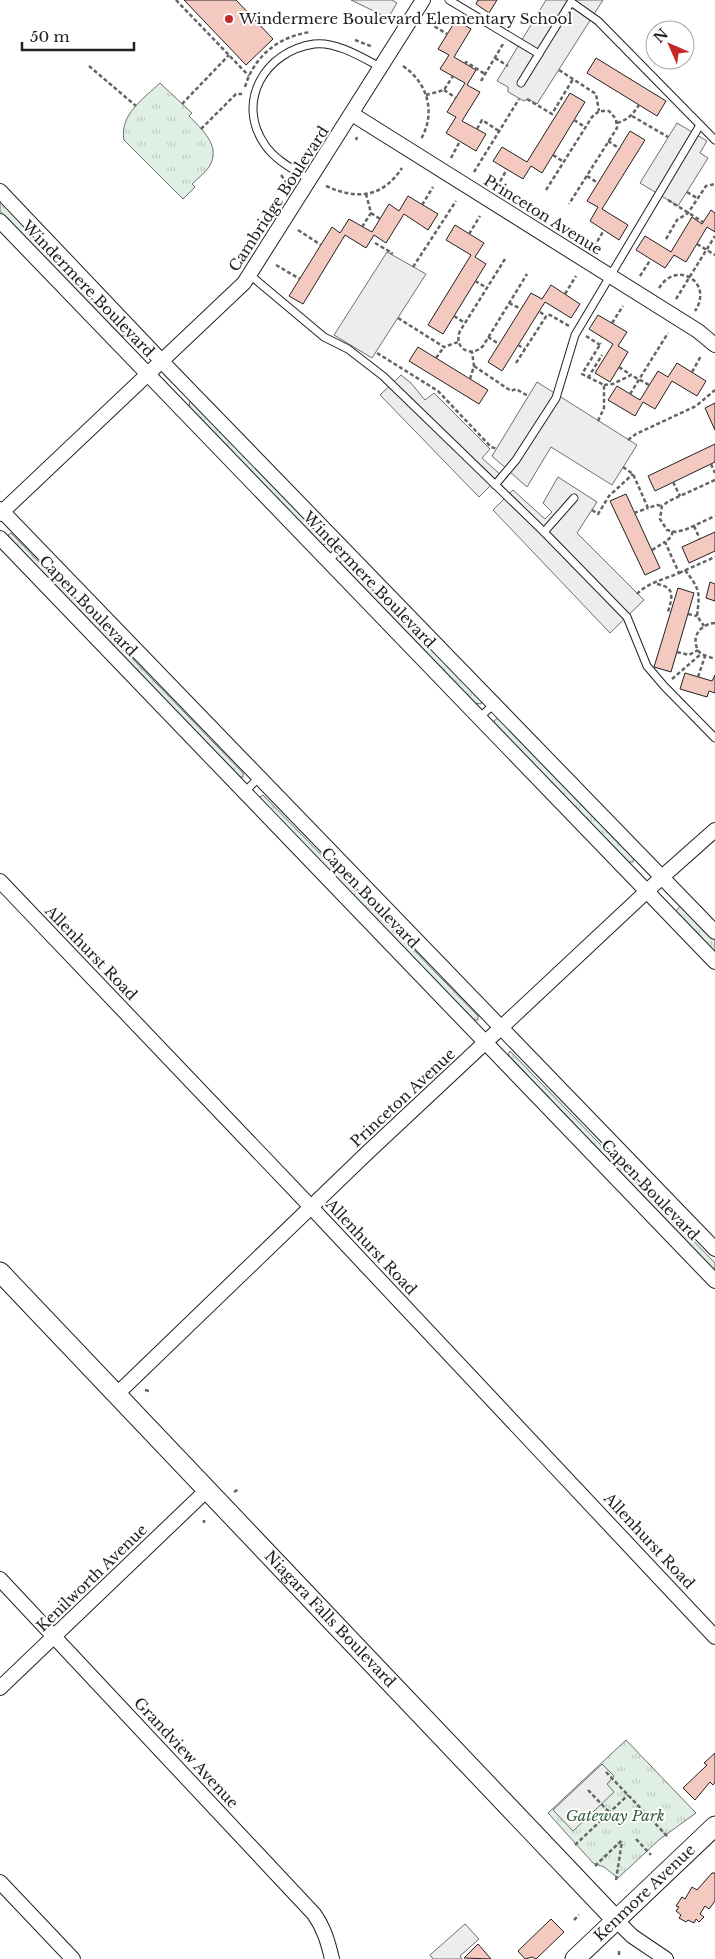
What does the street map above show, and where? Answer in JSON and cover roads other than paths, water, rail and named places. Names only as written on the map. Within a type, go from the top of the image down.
[{"type":"main road","name":"Niagara Falls Boulevard","points":[[0,1272],[617,1920]]},
{"type":"main road","name":"Kenmore Avenue","points":[[575,1959],[715,1826]]},
{"type":"street","name":"Cambridge Boulevard","points":[[1,512],[244,284],[382,68],[423,0]]},
{"type":"street","name":"Princeton Avenue","points":[[352,114],[698,331],[715,345]]},
{"type":"street","name":"Windermere Boulevard","points":[[0,192],[162,362],[715,932]]},
{"type":"street","name":"Windermere Boulevard","points":[[0,221],[715,962]]},
{"type":"street","name":"Capen Boulevard","points":[[1,512],[715,1249]]},
{"type":"street","name":"Capen Boulevard","points":[[0,538],[715,1281]]},
{"type":"street","name":"Princeton Avenue","points":[[117,1394],[311,1207],[662,877],[715,830]]},
{"type":"street","name":"Allenhurst Road","points":[[0,881],[311,1207],[715,1637]]},
{"type":"street","name":"Kenilworth Avenue","points":[[0,1688],[207,1490]]},
{"type":"street","name":"Grandview Avenue","points":[[0,1579],[314,1914],[321,1923],[328,1940],[332,1959]]},
{"type":"street","points":[[0,1882],[73,1959]]},
{"type":"street","name":"Niagara Falls Boulevard","points":[[617,1920],[632,1936],[666,1959]]},
{"type":"lane","points":[[449,0],[539,54]]},
{"type":"lane","points":[[521,83],[571,2],[598,21],[715,140]]},
{"type":"lane","points":[[310,180],[281,161],[266,145],[254,123],[253,102],[258,82],[270,64],[292,50],[315,43],[342,48],[382,68]]},
{"type":"lane","points":[[495,485],[512,465],[556,398],[575,335],[700,125]]},
{"type":"lane","points":[[250,275],[324,337],[348,349],[382,376],[544,532],[627,617],[648,666],[664,686],[715,738]]},
{"type":"lane","points":[[544,532],[574,498]]},
{"type":"lane","points":[[328,561],[342,547]]},
{"type":"lane","points":[[480,718],[494,704]]},
{"type":"lane","points":[[245,792],[259,777]]},
{"type":"place","name":"Windermere Boulevard Elementary School","points":[[229,19]]},
{"type":"park label","name":"Gateway Park","points":[[615,1816]]}]
